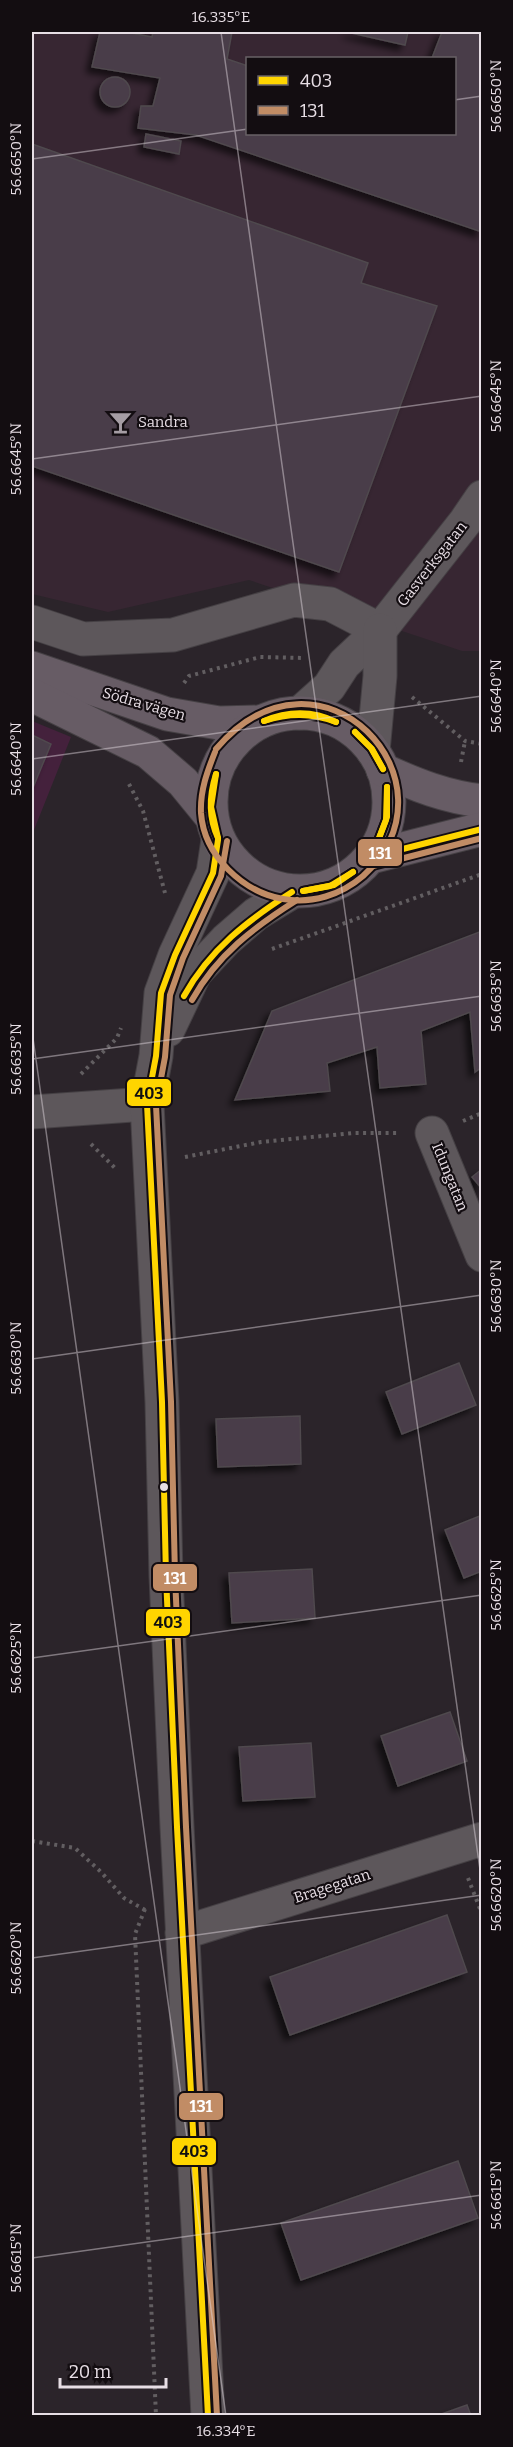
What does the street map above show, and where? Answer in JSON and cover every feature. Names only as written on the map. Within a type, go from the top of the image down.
[{"type":"main road","name":"Södra vägen","points":[[32,668],[167,714],[219,723],[260,722]]},
{"type":"main road","points":[[32,695],[148,752],[183,782],[214,827],[228,857],[241,870],[264,885],[292,892],[314,891],[340,882],[359,870],[371,857],[386,828],[389,805],[378,760]]},
{"type":"main road","points":[[214,827],[211,793],[216,770],[223,755],[240,736],[260,722],[282,714],[320,715],[340,722],[358,734],[378,760],[419,787],[455,798],[482,801]]},
{"type":"main road","points":[[371,857],[482,829]]},
{"type":"street","name":"Gasverksgatan","points":[[300,713],[329,687],[344,664],[380,630],[482,497]]},
{"type":"street","points":[[32,622],[83,639],[173,635],[294,600],[330,604],[380,630],[378,760]]},
{"type":"street","points":[[208,2415],[182,1933],[166,1576],[162,1402],[147,1104],[156,1056],[162,993],[175,955],[213,873],[214,827]]},
{"type":"street","points":[[156,1056],[195,974],[226,940],[256,914],[292,892]]},
{"type":"street","points":[[32,1112],[147,1104]]},
{"type":"street","name":"Idungatan","points":[[432,1133],[482,1255]]},
{"type":"street","name":"Bragegatan","points":[[182,1933],[482,1839]]},
{"type":"path","points":[[76,1110],[77,1130],[119,1173],[121,1181],[151,1182],[178,1181],[178,1159],[261,1142],[353,1133],[432,1133],[482,1113]]},
{"type":"path","points":[[32,1841],[75,1848],[124,1898],[145,1910]]},
{"type":"path","points":[[146,1900],[145,1910],[135,1934],[156,2415]]},
{"type":"shaded area","points":[[32,32],[481,32],[481,651],[462,651],[249,580],[108,612],[32,594]]},
{"type":"shaded area","points":[[32,721],[71,737],[32,835]]},
{"type":"building","points":[[100,32],[126,32],[152,37],[153,32],[232,32],[227,59],[246,65],[246,135],[456,135],[456,57],[432,57],[442,32],[482,32],[482,232],[196,135],[138,128],[141,106],[153,106],[160,78],[92,67]]},
{"type":"building","points":[[347,32],[408,32],[405,45]]},
{"type":"building","points":[[115,77],[125,82],[130,92],[125,102],[115,107],[105,102],[100,92],[105,82]]},
{"type":"building","points":[[146,134],[181,141],[179,154],[144,147]]},
{"type":"building","points":[[32,144],[368,263],[361,283],[437,306],[339,572],[32,466]]},
{"type":"building","points":[[32,735],[51,744],[32,790]]},
{"type":"building","points":[[482,931],[482,1067],[475,1072],[470,1012],[421,1031],[426,1084],[380,1088],[377,1047],[327,1063],[330,1091],[235,1100],[272,1011]]},
{"type":"building","points":[[482,1169],[482,1189],[472,1177]]},
{"type":"building","points":[[459,1363],[476,1405],[402,1434],[386,1392]]},
{"type":"building","points":[[300,1416],[301,1464],[218,1467],[216,1419]]},
{"type":"building","points":[[482,1515],[482,1571],[464,1578],[445,1530]]},
{"type":"building","points":[[312,1569],[315,1618],[232,1623],[229,1573]]},
{"type":"building","points":[[450,1712],[467,1761],[398,1786],[381,1736]]},
{"type":"building","points":[[311,1743],[315,1797],[243,1801],[239,1747]]},
{"type":"building","points":[[447,1915],[467,1972],[290,2035],[270,1977]]},
{"type":"building","points":[[458,2161],[478,2218],[301,2280],[281,2223]]},
{"type":"building","points":[[467,2405],[471,2416],[436,2416]]},
{"type":"transit line","name":"131","points":[[215,752],[203,789],[201,813],[204,829],[209,844],[228,870],[254,889],[283,899],[305,900],[326,897],[363,876],[391,839],[398,799],[389,762],[367,732],[335,711],[297,704],[256,716],[216,749]]},
{"type":"transit line","name":"403","points":[[264,721],[282,715],[300,713],[318,715],[336,722]]},
{"type":"transit line","name":"403","points":[[264,721],[300,715],[336,722]]},
{"type":"transit line","name":"403","points":[[355,732],[371,748],[383,769]]},
{"type":"transit line","name":"403","points":[[355,732],[372,749],[383,769]]},
{"type":"transit line","name":"403","points":[[216,774],[211,807],[218,838]]},
{"type":"transit line","name":"403","points":[[216,774],[211,806],[212,822],[218,838]]},
{"type":"transit line","name":"403","points":[[376,846],[386,820],[387,787]]},
{"type":"transit line","name":"403","points":[[376,846],[387,817],[387,787]]},
{"type":"transit line","name":"403","points":[[371,857],[482,829]]},
{"type":"transit line","name":"131","points":[[373,866],[482,838]]},
{"type":"transit line","name":"403","points":[[208,2416],[177,1827],[166,1576],[162,1402],[147,1104],[156,1056],[161,993],[175,955],[213,873],[218,840]]},
{"type":"transit line","name":"131","points":[[217,2416],[186,1827],[175,1576],[171,1402],[156,1105],[165,1057],[170,995],[183,958],[221,876],[227,841]]},
{"type":"transit line","name":"403","points":[[303,891],[330,886],[353,872]]},
{"type":"transit line","name":"403","points":[[303,891],[334,885],[353,872]]},
{"type":"transit line","name":"403","points":[[184,996],[194,979],[231,937],[260,913],[292,892]]},
{"type":"transit line","name":"131","points":[[192,1000],[213,969],[238,943],[297,900]]},
{"type":"place","name":"Sandra","points":[[120,422]]}]
